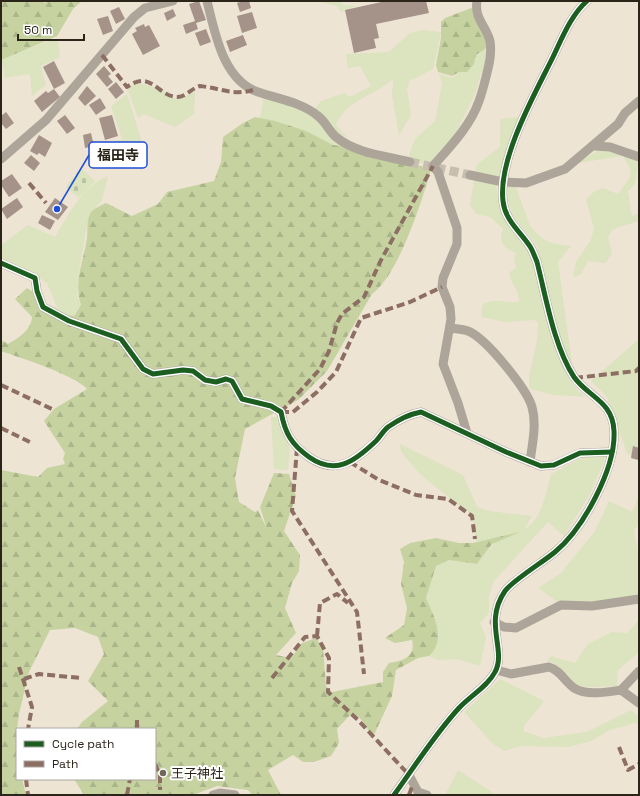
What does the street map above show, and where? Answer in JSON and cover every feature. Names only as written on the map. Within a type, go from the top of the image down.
[{"type":"street","points":[[2,157],[46,120],[134,17],[147,5],[172,1]]},
{"type":"street","points":[[207,1],[219,45],[235,76],[245,87],[281,98],[318,116],[336,137],[359,149],[410,162]]},
{"type":"street","points":[[467,433],[458,403],[443,364],[450,328],[450,307],[442,288],[443,278],[457,244],[457,228],[438,172],[433,166],[459,135],[479,102],[489,68],[491,54],[489,39],[478,19],[477,1]]},
{"type":"street","points":[[394,795],[459,709],[496,670],[498,657],[494,622],[496,606],[505,590],[556,551],[572,535],[585,516],[602,484],[612,452],[614,432],[612,417],[604,405],[575,378],[562,355],[537,262],[530,247],[512,225],[503,202],[503,182],[525,114],[569,25],[587,1]]},
{"type":"street","points":[[470,176],[503,182],[526,183],[539,180],[565,169],[595,146],[618,124],[625,113],[639,101]]},
{"type":"street","points":[[595,146],[610,147],[639,157]]},
{"type":"street","points":[[1,263],[35,278],[37,291],[43,307],[69,321],[121,339],[142,369],[153,374],[183,370],[193,371],[205,380],[216,382],[226,379],[232,381],[242,399],[271,406],[281,412],[289,439],[297,448],[318,463],[338,466],[350,462],[377,440],[387,428],[412,414],[421,412],[541,466],[554,465],[580,453],[612,452]]},
{"type":"street","points":[[450,328],[468,331],[487,343],[524,390],[532,407],[534,428],[530,462]]},
{"type":"street","points":[[494,622],[504,627],[516,628],[561,605],[592,606],[639,599]]},
{"type":"street","points":[[496,670],[511,674],[549,667],[554,668],[572,686],[580,691],[621,690],[639,703]]},
{"type":"street","points":[[621,690],[639,671]]},
{"type":"street","points":[[409,775],[418,792],[427,795]]},
{"type":"street","points":[[213,795],[220,793],[235,795]]},
{"type":"green space","points":[[1,1],[43,1],[44,3],[52,1],[82,1],[73,9],[57,36],[1,60]]},
{"type":"green space","points":[[317,1],[341,1],[343,5],[357,6],[341,12],[337,6]]},
{"type":"green space","points":[[474,7],[488,47],[476,55],[474,64],[467,72],[459,72],[452,76],[438,72],[436,65],[441,38],[441,22],[445,18]]},
{"type":"green space","points":[[424,30],[441,32],[433,69],[410,80],[407,88],[411,115],[399,135],[392,95],[393,79],[378,90],[353,104],[340,117],[336,125],[347,137],[339,134],[352,148],[333,145],[260,118],[264,94],[314,110],[321,101],[344,93],[350,97],[371,86],[360,66],[348,68],[346,54],[389,52],[410,33]]},
{"type":"green space","points":[[58,38],[60,57],[41,66],[46,85],[32,96],[30,74],[5,78],[1,57]]},
{"type":"green space","points":[[488,47],[486,67],[481,73],[476,92],[455,135],[432,161],[421,163],[408,159],[416,138],[435,121],[442,83],[439,74],[453,78],[459,72],[467,72],[474,64],[476,56]]},
{"type":"green space","points":[[138,83],[161,89],[177,100],[195,92],[194,114],[175,127],[144,114],[138,118],[127,87]]},
{"type":"green space","points":[[127,94],[145,152],[120,156],[107,154],[101,145],[122,139],[111,106]]},
{"type":"green space","points":[[255,117],[275,121],[306,131],[333,145],[381,152],[431,170],[415,218],[400,255],[382,284],[372,294],[327,371],[298,400],[245,429],[235,478],[239,502],[255,512],[258,510],[267,529],[260,507],[274,473],[289,474],[296,496],[284,531],[300,555],[299,571],[292,583],[285,608],[296,633],[276,655],[291,658],[302,643],[316,638],[323,648],[326,686],[332,692],[383,682],[383,672],[389,663],[399,661],[407,657],[413,646],[412,640],[395,643],[385,638],[404,625],[407,608],[401,584],[404,562],[400,549],[410,543],[436,538],[459,543],[473,543],[520,532],[492,544],[477,564],[449,560],[436,566],[426,598],[437,628],[437,642],[434,649],[429,656],[418,658],[396,670],[392,696],[373,737],[360,718],[352,713],[337,729],[339,743],[331,756],[314,762],[303,762],[293,755],[268,770],[281,795],[252,795],[248,790],[217,786],[193,795],[84,795],[75,780],[156,780],[156,728],[78,728],[82,722],[108,701],[88,681],[104,654],[98,637],[75,628],[50,630],[29,672],[16,728],[16,780],[22,780],[26,795],[1,795],[1,470],[38,477],[47,468],[65,464],[63,459],[65,453],[44,421],[54,409],[87,389],[71,378],[60,373],[34,362],[1,351],[1,340],[8,344],[12,342],[27,330],[31,322],[32,317],[15,299],[27,288],[38,295],[54,313],[74,316],[81,305],[78,288],[79,279],[86,246],[88,220],[92,211],[106,203],[132,216],[158,204],[167,192],[214,181],[221,162],[223,137],[243,123]]},
{"type":"green space","points":[[519,117],[496,184],[499,202],[507,224],[528,248],[536,264],[563,367],[575,387],[586,397],[554,395],[530,389],[530,372],[537,342],[538,323],[535,320],[505,322],[481,317],[482,305],[488,302],[519,301],[518,293],[509,273],[516,267],[514,260],[516,253],[505,247],[501,241],[503,229],[490,217],[476,214],[470,205],[476,167],[480,162],[500,147],[500,119]]},
{"type":"green space","points":[[600,149],[633,155],[638,163],[635,184],[628,191],[632,216],[639,213],[639,221],[613,229],[608,237],[612,254],[605,263],[588,261],[581,274],[573,277],[576,262],[591,240],[594,228],[586,199],[595,191],[603,188],[618,194],[629,179],[631,170],[623,156],[577,163]]},
{"type":"green space","points":[[81,168],[95,181],[79,198],[66,187]]},
{"type":"green space","points":[[108,176],[102,200],[92,211],[87,225],[80,265],[77,295],[81,305],[73,316],[58,314],[43,307],[57,307],[47,283],[2,259],[1,245],[28,225],[55,237],[77,202],[91,186]]},
{"type":"green space","points":[[503,186],[516,187],[530,226],[539,236],[553,243],[571,246],[558,262],[572,364],[563,350],[537,246],[513,216]]},
{"type":"green space","points":[[639,339],[639,460],[627,453],[607,397],[591,381]]},
{"type":"green space","points":[[271,417],[279,417],[290,449],[288,470],[274,469]]},
{"type":"green space","points":[[400,444],[463,475],[477,507],[489,511],[532,516],[524,530],[535,519],[539,512],[545,497],[551,474],[583,457],[608,452],[589,496],[564,536],[548,522],[494,581],[489,595],[489,613],[480,623],[486,637],[480,666],[457,659],[438,660],[429,656],[437,641],[438,634],[435,620],[426,598],[436,566],[449,560],[477,564],[495,542],[513,535],[476,542],[472,516],[420,474],[401,452]]},
{"type":"green space","points":[[639,496],[639,524],[634,530],[639,560],[638,599],[615,602],[559,603],[538,588],[561,573],[595,531],[609,501],[632,512]]},
{"type":"green space","points":[[639,620],[639,652],[618,670],[617,686],[582,686],[573,682],[560,667],[547,661],[551,656],[575,663],[588,644],[612,632],[627,633]]},
{"type":"green space","points":[[500,679],[544,701],[524,726],[524,731],[543,738],[587,732],[631,710],[639,717],[639,725],[635,723],[610,730],[591,741],[568,747],[520,746],[504,751],[493,744],[464,712]]},
{"type":"green space","points":[[458,770],[492,792],[494,795],[445,795]]},
{"type":"building","points":[[199,1],[206,20],[196,23],[198,29],[186,34],[183,25],[195,21],[189,4]]},
{"type":"building","points":[[249,1],[251,8],[240,12],[237,3]]},
{"type":"building","points":[[386,1],[426,1],[429,13],[376,24],[379,38],[374,39],[376,48],[354,53],[345,10]]},
{"type":"building","points":[[119,7],[125,19],[116,24],[110,11]]},
{"type":"building","points":[[173,9],[176,16],[167,21],[164,13]]},
{"type":"building","points":[[252,12],[257,28],[242,33],[237,16]]},
{"type":"building","points":[[108,16],[113,31],[103,35],[97,19]]},
{"type":"building","points":[[144,24],[145,27],[149,25],[160,46],[143,55],[132,34],[137,31],[135,28]]},
{"type":"building","points":[[206,29],[211,42],[200,46],[195,33]]},
{"type":"building","points":[[243,35],[247,45],[230,52],[226,41]]},
{"type":"building","points":[[54,61],[65,83],[54,89],[43,67]]},
{"type":"building","points":[[104,66],[111,74],[108,76],[113,82],[107,87],[96,74]]},
{"type":"building","points":[[116,82],[124,92],[116,99],[108,89]]},
{"type":"building","points":[[87,86],[96,96],[85,106],[78,98]]},
{"type":"building","points":[[54,89],[60,97],[42,112],[34,101],[46,91],[48,93]]},
{"type":"building","points":[[100,98],[106,108],[96,115],[89,105]]},
{"type":"building","points":[[6,112],[14,123],[6,129],[1,123],[1,116]]},
{"type":"building","points":[[65,115],[75,128],[67,134],[57,121]]},
{"type":"building","points":[[112,115],[118,136],[105,140],[99,118]]},
{"type":"building","points":[[91,133],[94,146],[85,148],[83,135]]},
{"type":"building","points":[[39,135],[52,143],[45,157],[39,153],[37,155],[30,151]]},
{"type":"building","points":[[31,155],[40,163],[34,171],[24,163]]},
{"type":"building","points":[[12,174],[22,188],[9,197],[1,185],[1,181]]},
{"type":"building","points":[[17,198],[23,207],[7,219],[1,209]]},
{"type":"building","points":[[55,198],[68,207],[58,220],[45,212]]},
{"type":"building","points":[[42,215],[55,221],[50,230],[38,223]]},
{"type":"building","points":[[633,446],[639,448],[638,460],[631,458]]},
{"type":"tunnel","points":[[410,162],[470,175]]},
{"type":"marked path","points":[[102,55],[127,87],[136,82],[149,82],[165,93],[178,97],[200,86],[233,92],[246,92],[253,90]]},
{"type":"marked path","points":[[281,412],[320,369],[329,351],[337,323],[342,314],[364,297],[381,260],[433,166]]},
{"type":"marked path","points":[[29,183],[46,203]]},
{"type":"marked path","points":[[281,412],[293,412],[317,392],[336,372],[361,318],[410,302],[442,287]]},
{"type":"marked path","points":[[575,378],[636,371],[639,368]]},
{"type":"marked path","points":[[1,385],[52,409]]},
{"type":"marked path","points":[[1,428],[32,443]]},
{"type":"marked path","points":[[297,448],[292,511],[357,612],[364,674]]},
{"type":"marked path","points":[[350,462],[379,480],[416,495],[448,499],[472,516],[475,539]]},
{"type":"marked path","points":[[317,636],[320,603],[337,594],[348,603]]},
{"type":"marked path","points":[[272,678],[305,637],[317,636],[329,658],[328,692],[358,720],[409,775]]},
{"type":"marked path","points":[[19,667],[32,707],[28,728]]},
{"type":"marked path","points":[[24,679],[39,674],[81,678]]},
{"type":"marked path","points":[[137,720],[137,728]]},
{"type":"marked path","points":[[619,747],[628,770],[639,764]]},
{"type":"marked path","points":[[156,766],[160,775],[160,790]]},
{"type":"marked path","points":[[26,780],[28,795]]},
{"type":"marked path","points":[[127,795],[130,780]]},
{"type":"marked path","points":[[409,795],[413,784]]},
{"type":"cycle path","points":[[394,795],[433,739],[450,718],[492,677],[498,664],[499,655],[495,625],[496,614],[499,603],[505,591],[566,542],[596,497],[610,462],[613,446],[613,421],[605,406],[580,384],[567,365],[551,321],[537,262],[531,248],[507,215],[503,201],[503,185],[506,167],[518,129],[566,29],[587,1]]},
{"type":"cycle path","points":[[1,263],[35,278],[37,291],[43,307],[69,321],[121,339],[143,369],[153,374],[183,370],[193,371],[205,380],[216,382],[226,379],[232,381],[242,399],[271,406],[281,412],[287,432],[293,443],[309,457],[319,463],[337,466],[345,464],[360,455],[376,441],[388,427],[404,418],[421,412],[506,452],[541,466],[554,465],[580,453],[612,452]]},
{"type":"place","name":"福田寺","points":[[57,209]]},
{"type":"place","name":"王子神社","points":[[163,773]]}]
